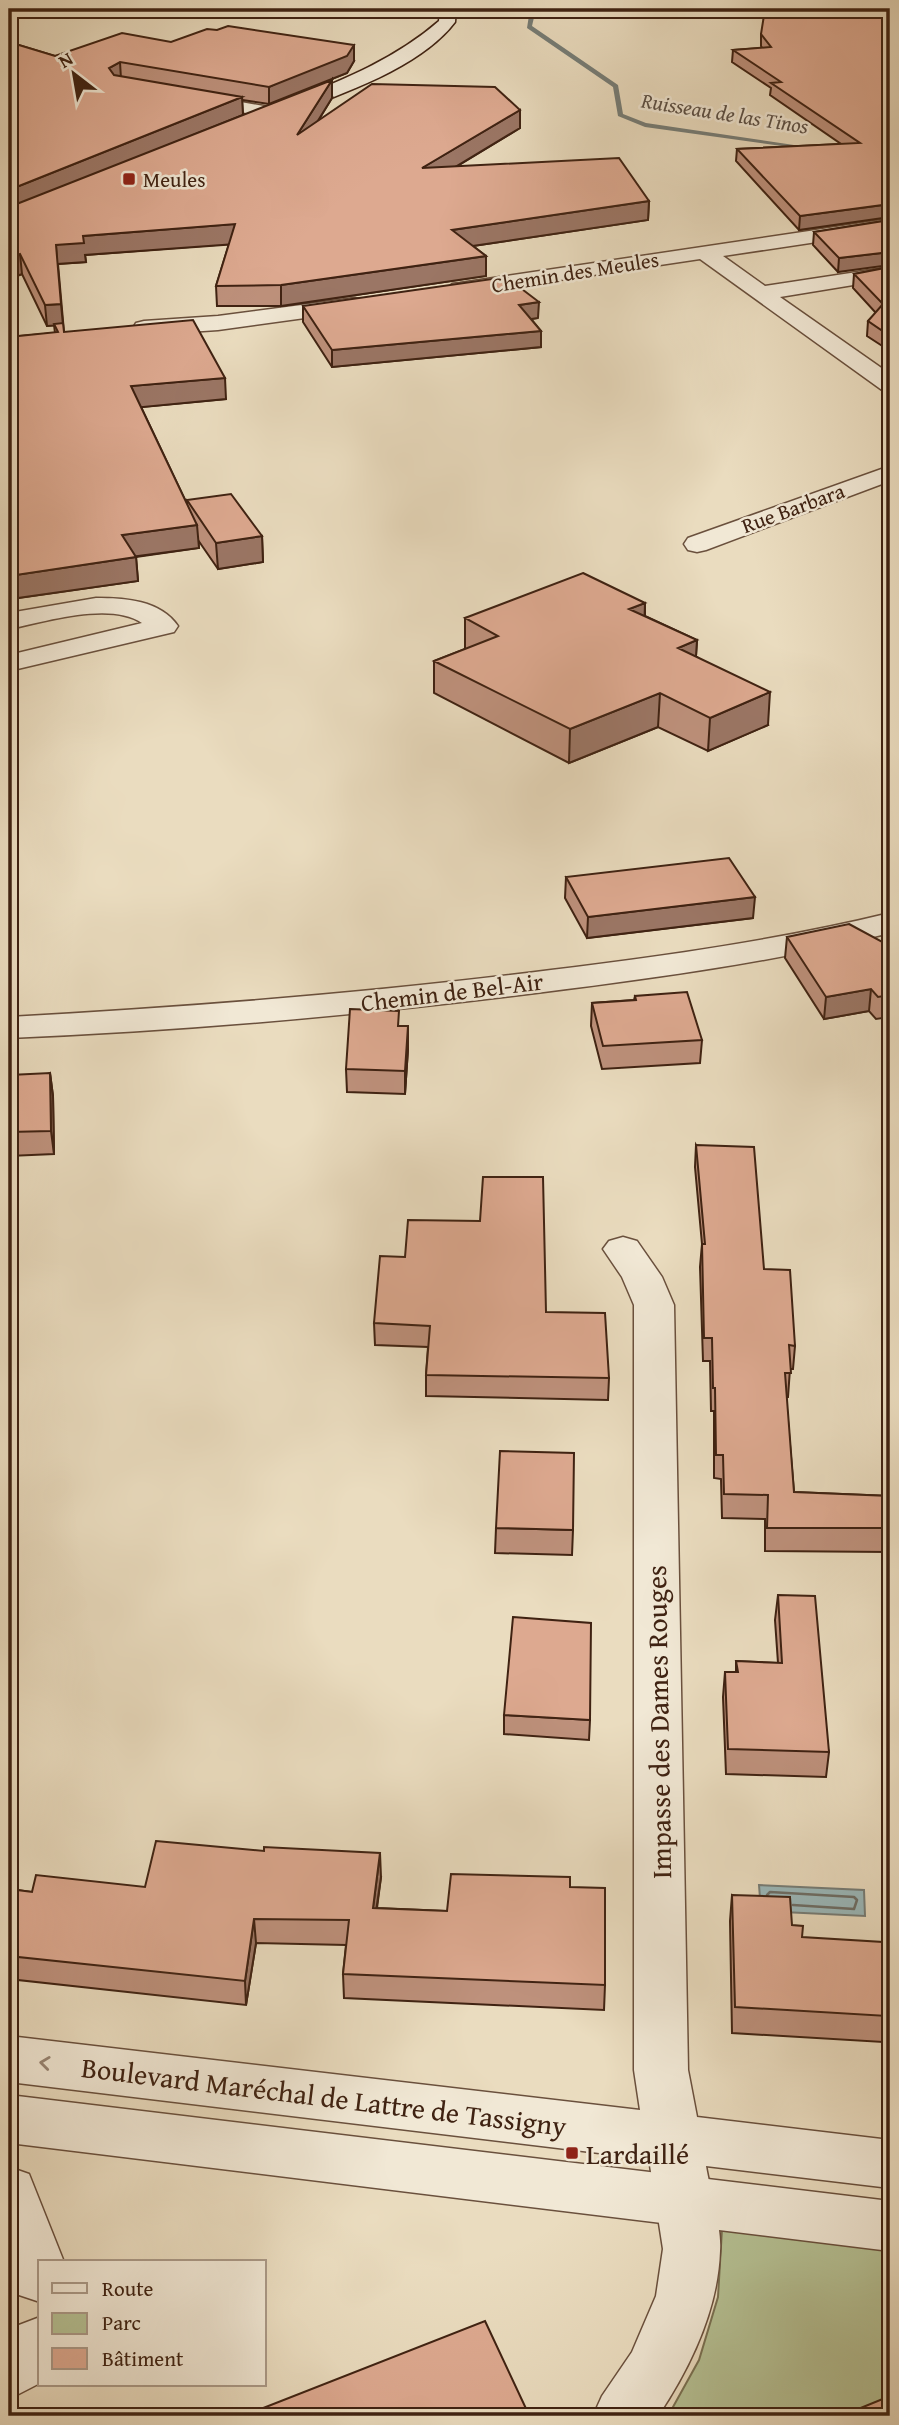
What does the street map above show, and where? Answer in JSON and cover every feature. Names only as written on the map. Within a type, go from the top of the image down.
[{"type":"street","points":[[245,125],[380,69],[426,44],[447,22],[448,9]]},
{"type":"street","points":[[752,9],[890,18]]},
{"type":"street","points":[[173,95],[275,113]]},
{"type":"street","name":"Chemin des Meules","points":[[445,292],[890,225]]},
{"type":"street","points":[[705,253],[888,382]]},
{"type":"street","points":[[761,293],[890,273]]},
{"type":"street","points":[[127,330],[218,323],[376,302]]},
{"type":"street","name":"Rue Barbara","points":[[696,544],[890,473]]},
{"type":"street","points":[[9,621],[62,610],[110,606],[145,612],[164,625],[9,663]]},
{"type":"street","name":"Chemin de Bel-Air","points":[[9,1028],[186,1018],[448,994],[713,957],[890,923]]},
{"type":"street","name":"Impasse des Dames Rouges","points":[[623,1249],[642,1277],[654,1305],[662,2070],[683,2201]]},
{"type":"street","name":"Boulevard Maréchal de Lattre de Tassigny","points":[[9,2059],[890,2164]]},
{"type":"street","points":[[9,2119],[890,2226]]},
{"type":"street","points":[[9,2192],[38,2271]]},
{"type":"street","points":[[622,2416],[659,2360],[685,2296],[692,2249],[683,2201]]},
{"type":"street","points":[[9,2371],[33,2354],[38,2346]]},
{"type":"green space","points":[[722,2229],[890,2250],[890,2416],[668,2416],[699,2360],[718,2297]]},
{"type":"water","points":[[759,1885],[864,1890],[865,1916],[761,1911]]},
{"type":"building","points":[[765,9],[890,14],[890,204],[800,216],[737,149],[860,143],[771,83],[781,82],[733,50],[771,47],[761,34]]},
{"type":"building","points":[[228,26],[354,45],[347,56],[269,87],[120,62],[109,68],[114,75],[242,97],[9,190],[9,42],[55,56],[122,33],[171,42],[207,29],[217,30]]},
{"type":"building","points":[[332,80],[297,135],[372,84],[495,87],[520,110],[422,168],[619,158],[649,201],[452,230],[486,256],[281,285],[216,286],[235,224],[83,236],[84,243],[56,245],[61,304],[45,305],[20,254],[9,258],[9,207]]},
{"type":"building","points":[[890,220],[890,252],[839,258],[814,232]]},
{"type":"building","points":[[890,267],[890,336],[868,321],[883,304],[854,274]]},
{"type":"building","points":[[506,277],[539,302],[519,305],[541,331],[332,350],[303,306]]},
{"type":"building","points":[[193,320],[225,378],[131,386],[197,525],[122,535],[136,557],[16,575],[9,563],[9,337],[58,332],[54,324],[63,323],[64,332]]},
{"type":"building","points":[[231,494],[262,536],[216,543],[187,500]]},
{"type":"building","points":[[583,573],[645,603],[629,609],[697,640],[678,648],[770,692],[710,718],[660,693],[570,729],[434,661],[498,636],[465,618]]},
{"type":"building","points":[[729,858],[755,897],[588,917],[566,877]]},
{"type":"building","points":[[849,924],[890,946],[890,995],[878,997],[871,989],[826,997],[787,937]]},
{"type":"building","points":[[687,992],[702,1040],[603,1046],[592,1003]]},
{"type":"building","points":[[350,1009],[399,1011],[398,1026],[408,1026],[405,1071],[346,1069]]},
{"type":"building","points":[[50,1073],[51,1131],[9,1132],[10,1075]]},
{"type":"building","points":[[696,1145],[754,1147],[764,1269],[790,1270],[795,1346],[789,1345],[791,1373],[785,1373],[794,1492],[890,1496],[890,1528],[767,1528],[768,1495],[724,1494],[723,1455],[716,1455],[712,1338],[704,1338],[702,1244],[705,1244]]},
{"type":"building","points":[[483,1177],[543,1177],[546,1312],[605,1313],[609,1378],[426,1375],[430,1326],[374,1323],[380,1256],[405,1257],[408,1220],[480,1221]]},
{"type":"building","points":[[500,1451],[574,1453],[573,1530],[496,1528]]},
{"type":"building","points":[[778,1595],[815,1596],[829,1752],[728,1749],[725,1672],[738,1672],[736,1661],[782,1663]]},
{"type":"building","points":[[513,1617],[591,1623],[590,1720],[504,1715]]},
{"type":"building","points":[[156,1841],[264,1851],[264,1847],[380,1853],[373,1908],[447,1911],[451,1874],[570,1877],[570,1887],[605,1888],[605,1985],[343,1974],[349,1920],[254,1919],[245,1981],[9,1956],[9,1889],[32,1892],[36,1875],[145,1887]]},
{"type":"building","points":[[732,1895],[790,1897],[792,1925],[803,1926],[802,1937],[883,1942],[887,2016],[735,2007]]},
{"type":"building","points":[[485,2321],[529,2415],[243,2416]]},
{"type":"building","points":[[890,2396],[890,2416],[841,2416]]},
{"type":"waterway","name":"Ruisseau de las Tinos","points":[[9,11],[146,9]]},
{"type":"waterway","name":"Ruisseau de las Tinos","points":[[533,9],[529,27],[616,86],[620,115],[645,125],[811,148]]},
{"type":"place","name":"Meules","points":[[129,179]]},
{"type":"place","name":"Lardaillé","points":[[572,2153]]}]
